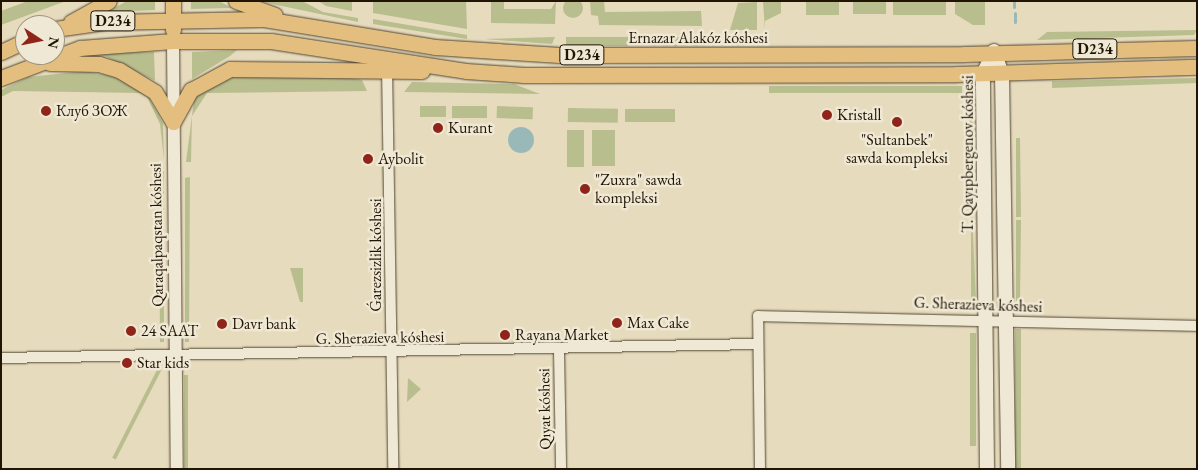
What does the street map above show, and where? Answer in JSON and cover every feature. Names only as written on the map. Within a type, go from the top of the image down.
[{"type":"main road","points":[[65,24],[109,1]]},
{"type":"main road","name":"Qaraqalpaqstan kóshesi","points":[[173,1],[173,41]]},
{"type":"main road","points":[[236,1],[293,21]]},
{"type":"main road","name":"D234","points":[[65,27],[173,20]]},
{"type":"main road","name":"Ernazar Alakóz kóshesi","points":[[173,20],[293,21],[482,52],[659,56],[1197,48]]},
{"type":"main road","name":"D234","points":[[65,55],[107,43],[271,41],[466,71],[660,75],[1002,74],[1197,67]]},
{"type":"main road","points":[[1,52],[15,46]]},
{"type":"main road","name":"T. Qayıpbergenov kóshesi","points":[[994,51],[1002,74],[1008,469]]},
{"type":"main road","name":"T. Qayıpbergenov kóshesi","points":[[987,469],[983,74],[994,51]]},
{"type":"main road","points":[[659,56],[660,75]]},
{"type":"main road","points":[[65,63],[83,62],[120,70],[155,92],[173,122],[191,90],[230,69],[466,71]]},
{"type":"main road","name":"D234","points":[[1,78],[32,65]]},
{"type":"main road","points":[[984,103],[993,95],[1002,100]]},
{"type":"street","name":"Qaraqalpaqstan kóshesi","points":[[173,41],[177,469]]},
{"type":"street","points":[[370,55],[390,71]]},
{"type":"street","name":"Ǵarezsizlik kóshesi","points":[[390,71],[393,469]]},
{"type":"street","name":"G. Sherazieva kóshesi","points":[[1,358],[559,350],[758,344],[758,316],[1197,326]]},
{"type":"street","points":[[758,344],[760,469]]},
{"type":"street","name":"Qıyat kóshesi","points":[[559,350],[561,469]]},
{"type":"green space","points":[[573,-2],[580,1],[583,8],[580,15],[573,18],[566,15],[563,8],[566,1]]},
{"type":"green space","points":[[28,1],[66,1],[28,15],[15,15],[15,20],[1,25],[1,11]]},
{"type":"green space","points":[[127,1],[155,1],[155,10],[107,12]]},
{"type":"green space","points":[[191,1],[219,1],[232,8],[191,9]]},
{"type":"green space","points":[[258,1],[302,1],[323,12],[358,18],[358,22]]},
{"type":"green space","points":[[318,1],[352,1],[352,11],[326,6]]},
{"type":"green space","points":[[373,1],[466,1],[467,29],[373,13]]},
{"type":"green space","points":[[491,1],[504,1],[504,9],[551,9],[556,1],[555,24],[491,23]]},
{"type":"green space","points":[[590,1],[604,1],[605,12],[701,11],[702,26],[599,25],[598,16],[591,15]]},
{"type":"green space","points":[[806,1],[839,1],[839,15],[806,15]]},
{"type":"green space","points":[[853,1],[886,1],[886,14],[853,14]]},
{"type":"green space","points":[[893,1],[946,1],[946,15],[893,15]]},
{"type":"green space","points":[[955,1],[985,1],[985,25],[973,25],[955,14]]},
{"type":"green space","points":[[757,2],[757,30],[730,30],[738,3]]},
{"type":"green space","points":[[763,2],[781,2],[781,13],[765,21],[765,30]]},
{"type":"green space","points":[[373,19],[467,35],[467,39],[373,24]]},
{"type":"green space","points":[[1197,30],[1194,35],[1037,40],[1047,32]]},
{"type":"green space","points":[[555,37],[552,44],[484,39]]},
{"type":"green space","points":[[566,37],[706,37],[706,46],[566,46]]},
{"type":"green space","points":[[237,50],[230,56],[192,79],[192,52]]},
{"type":"green space","points":[[154,52],[155,81],[99,53]]},
{"type":"green space","points":[[85,71],[123,78],[144,89],[163,123],[164,160],[160,124],[147,97],[140,93],[13,91],[1,97],[1,90],[28,77]]},
{"type":"green space","points":[[231,76],[350,78],[362,80],[367,91],[207,93],[192,116],[191,162],[186,162],[194,100],[205,86]]},
{"type":"green space","points":[[1197,78],[1197,83],[1052,88],[1052,81]]},
{"type":"green space","points":[[412,82],[514,84],[540,94],[404,92]]},
{"type":"green space","points":[[769,86],[962,86],[962,93],[769,93]]},
{"type":"green space","points":[[970,98],[974,98],[970,166]]},
{"type":"green space","points":[[420,106],[446,106],[446,117],[420,117]]},
{"type":"green space","points":[[452,106],[487,106],[487,118],[452,118]]},
{"type":"green space","points":[[497,106],[533,107],[533,119],[497,118]]},
{"type":"green space","points":[[568,108],[618,109],[618,123],[568,122]]},
{"type":"green space","points":[[625,109],[675,109],[675,122],[625,122]]},
{"type":"green space","points":[[567,130],[584,130],[584,167],[567,167]]},
{"type":"green space","points":[[592,130],[615,130],[615,166],[592,166]]},
{"type":"green space","points":[[1016,138],[1020,138],[1021,217],[1016,217]]},
{"type":"green space","points":[[159,171],[164,171],[164,342],[160,342]]},
{"type":"green space","points":[[190,177],[189,342],[185,342],[185,178]]},
{"type":"green space","points":[[971,188],[976,302],[971,302]]},
{"type":"green space","points":[[1016,220],[1021,220],[1020,301],[1016,301]]},
{"type":"green space","points":[[290,268],[303,268],[303,302],[300,302]]},
{"type":"green space","points":[[1015,329],[1021,329],[1021,469],[1015,469]]},
{"type":"green space","points":[[970,333],[976,333],[976,446],[970,446]]},
{"type":"green space","points":[[159,366],[163,368],[116,460],[112,458]]},
{"type":"green space","points":[[184,375],[188,375],[188,469],[184,469]]},
{"type":"green space","points":[[408,378],[421,389],[407,402]]},
{"type":"water","points":[[521,127],[530,131],[534,140],[530,149],[521,153],[512,149],[508,140],[512,131]]},
{"type":"waterway","points":[[1014,1],[1014,7]]},
{"type":"waterway","points":[[1015,13],[1015,22]]},
{"type":"place","name":"Клуб ЗОЖ","points":[[46,111]]},
{"type":"place","name":"Kristall","points":[[827,115]]},
{"type":"place","name":"\"Sultanbek\" sawda kompleksi","points":[[897,122]]},
{"type":"place","name":"Kurant","points":[[438,128]]},
{"type":"place","name":"Aybolit","points":[[368,159]]},
{"type":"place","name":"\"Zuxra\" sawda kompleksi","points":[[585,189]]},
{"type":"place","name":"Max Cake","points":[[617,323]]},
{"type":"place","name":"Davr bank","points":[[222,324]]},
{"type":"place","name":"24 SAAT","points":[[131,331]]},
{"type":"place","name":"Rayana Market","points":[[505,335]]},
{"type":"place","name":"Star kids","points":[[127,363]]}]
